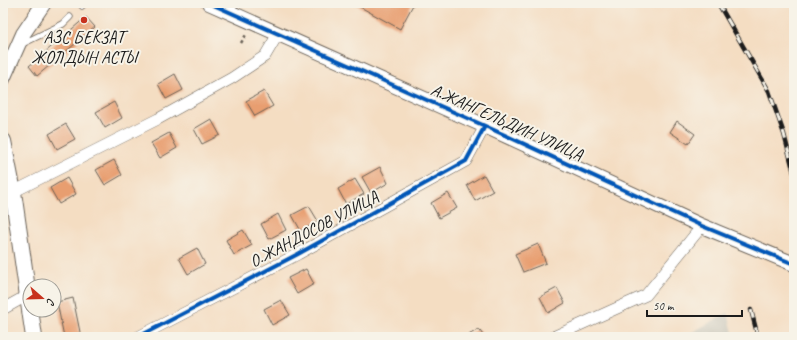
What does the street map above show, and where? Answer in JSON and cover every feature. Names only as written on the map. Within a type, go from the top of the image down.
[{"type":"main road","points":[[3,140],[13,192],[25,278]]},
{"type":"main road","points":[[31,318],[34,337]]},
{"type":"street","points":[[3,79],[24,34],[44,3]]},
{"type":"street","name":"А.ЖАНГЕЛЬДИН УЛИЦА","points":[[209,3],[485,126],[702,226],[794,264]]},
{"type":"street","points":[[13,192],[158,119],[232,78],[265,56],[278,34]]},
{"type":"street","name":"О.ЖАНДОСОВ УЛИЦА","points":[[138,337],[298,254],[466,161],[485,126]]},
{"type":"street","points":[[553,337],[646,295],[702,226]]},
{"type":"street","points":[[3,309],[22,306]]},
{"type":"lane","points":[[18,46],[63,24],[70,17]]},
{"type":"shaded area","points":[[728,313],[734,337],[683,337]]},
{"type":"building","points":[[353,3],[414,3],[400,29]]},
{"type":"building","points":[[86,17],[95,27],[37,76],[29,66]]},
{"type":"building","points":[[175,74],[183,90],[166,99],[158,84]]},
{"type":"building","points":[[264,91],[273,106],[255,116],[246,101]]},
{"type":"building","points":[[114,102],[122,118],[105,128],[96,112]]},
{"type":"building","points":[[211,119],[220,135],[202,144],[194,129]]},
{"type":"building","points":[[677,121],[695,134],[688,144],[670,132]]},
{"type":"building","points":[[66,124],[75,139],[57,149],[49,134]]},
{"type":"building","points":[[169,133],[177,148],[160,158],[151,143]]},
{"type":"building","points":[[114,160],[122,175],[105,185],[96,170]]},
{"type":"building","points":[[380,167],[388,183],[371,193],[362,177]]},
{"type":"building","points":[[484,175],[493,191],[475,201],[467,185]]},
{"type":"building","points":[[67,178],[76,194],[59,204],[50,188]]},
{"type":"building","points":[[355,179],[364,194],[346,204],[338,189]]},
{"type":"building","points":[[448,193],[457,208],[439,218],[431,203]]},
{"type":"building","points":[[309,206],[318,221],[301,231],[292,215]]},
{"type":"building","points":[[278,214],[286,230],[269,239],[261,224]]},
{"type":"building","points":[[243,230],[252,245],[234,255],[226,240]]},
{"type":"building","points":[[538,244],[546,263],[523,272],[515,254]]},
{"type":"building","points":[[197,248],[205,264],[188,274],[179,258]]},
{"type":"building","points":[[306,269],[314,284],[297,294],[288,278]]},
{"type":"building","points":[[557,288],[565,303],[548,313],[540,297]]},
{"type":"building","points":[[73,298],[81,337],[64,337],[60,318],[62,318],[62,301]]},
{"type":"building","points":[[281,300],[290,315],[272,325],[264,309]]},
{"type":"building","points":[[479,329],[484,337],[465,337]]},
{"type":"railway","points":[[718,3],[769,91],[784,134],[794,173]]},
{"type":"railway","points":[[751,310],[758,337]]},
{"type":"cycle path","points":[[209,3],[485,126],[702,226],[794,264]]},
{"type":"cycle path","points":[[138,337],[298,254],[466,161],[485,126]]},
{"type":"place","name":"АЗС БЕКЗАТ ЖОЛДЫН АСТЫ","points":[[84,20]]}]
